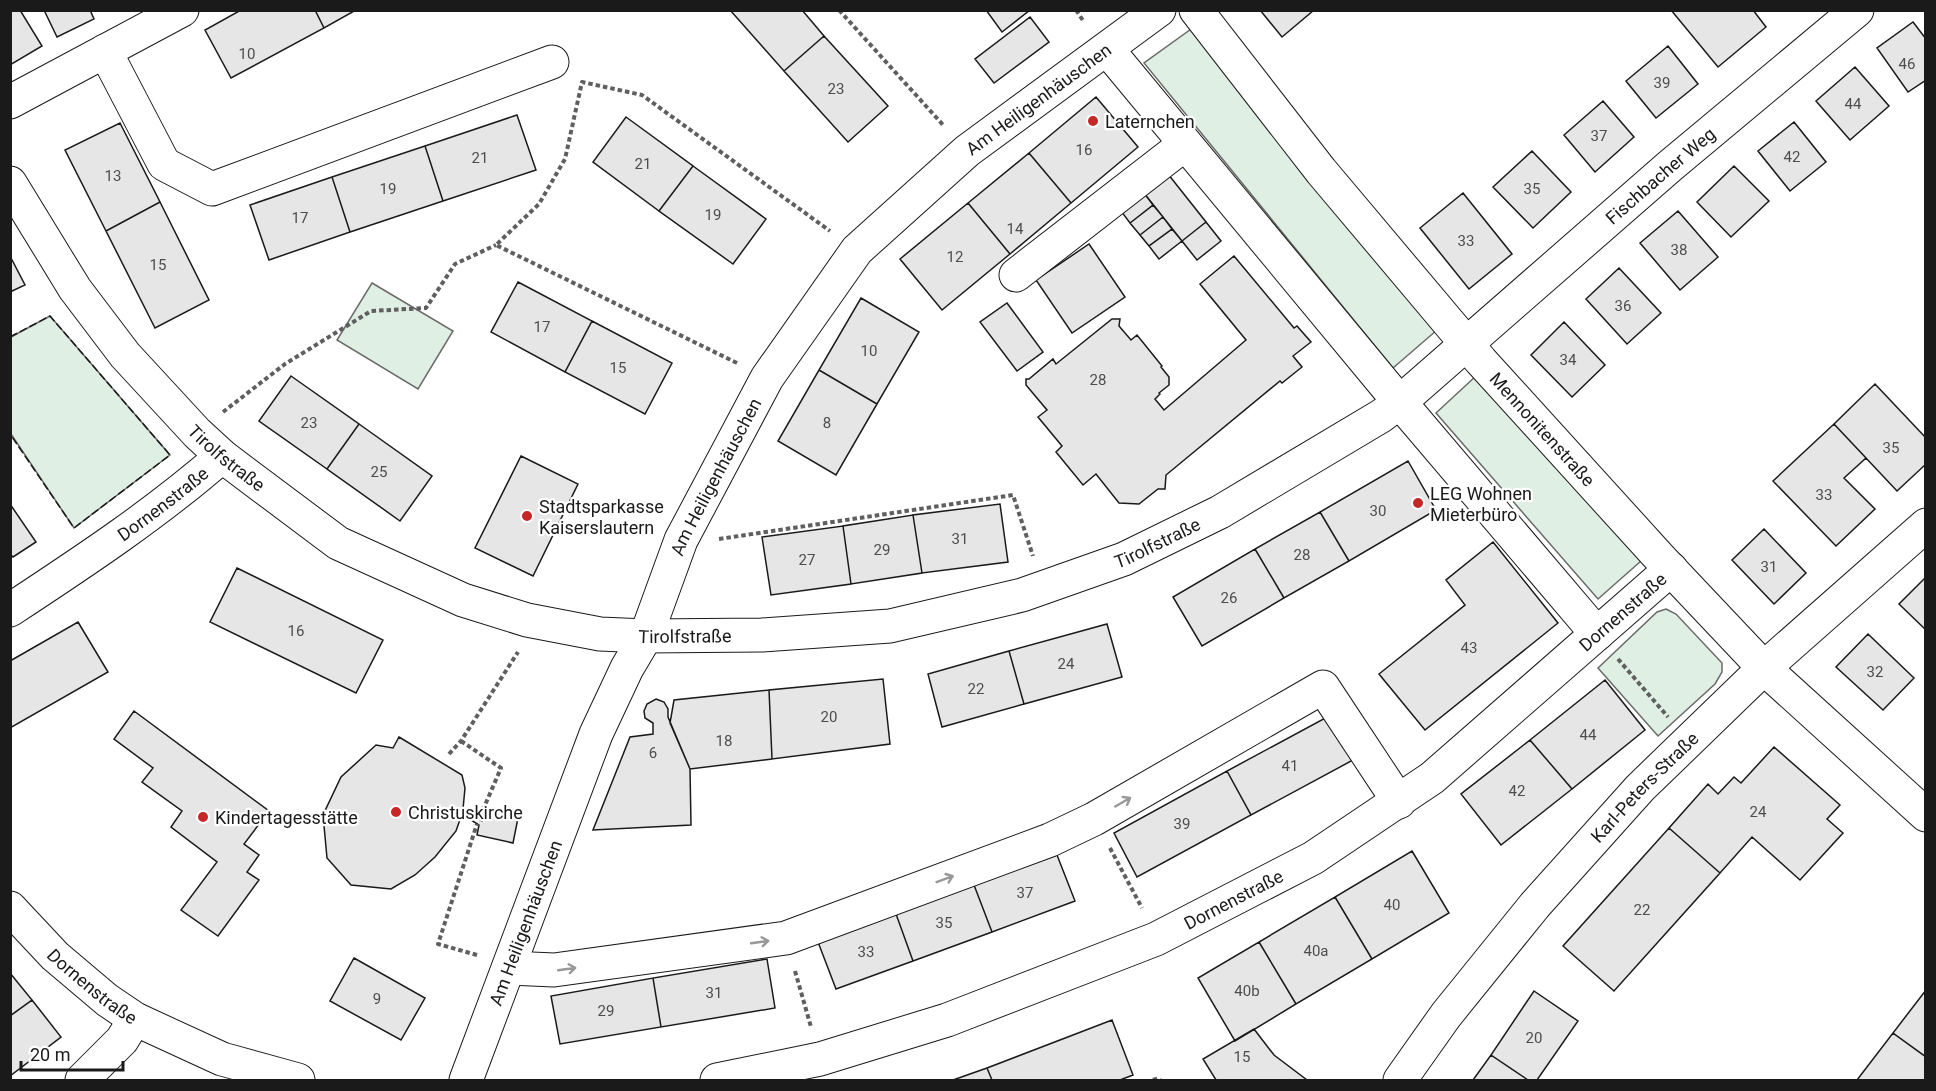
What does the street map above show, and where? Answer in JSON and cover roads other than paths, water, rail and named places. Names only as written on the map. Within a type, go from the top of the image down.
[{"type":"street","points":[[10,102],[182,10]]},
{"type":"street","name":"Am Heiligenhäuschen","points":[[466,1080],[596,734],[627,668],[646,636],[681,540],[767,378],[857,250],[967,151],[1160,10]]},
{"type":"street","name":"Mennonitenstraße","points":[[1196,10],[1321,171],[1467,345],[1764,668],[1926,815]]},
{"type":"street","name":"Fischbacher Weg","points":[[1467,345],[1670,166],[1857,10]]},
{"type":"street","points":[[1107,49],[1400,402],[1607,646]]},
{"type":"street","points":[[105,51],[164,164],[212,189],[552,62]]},
{"type":"street","points":[[1016,274],[1185,144]]},
{"type":"street","name":"Tirolfstraße","points":[[10,183],[75,289],[125,355],[197,433],[222,456],[338,543],[463,600],[527,620],[600,634],[762,635],[890,626],[1022,595],[1124,559],[1220,512],[1381,416],[1467,345]]},
{"type":"street","name":"Dornenstraße","points":[[10,610],[77,566],[202,474],[222,456]]},
{"type":"street","name":"Karl-Peters-Straße","points":[[1400,1080],[1446,1015],[1535,905],[1640,788],[1764,668],[1926,525]]},
{"type":"street","name":"Dornenstraße","points":[[717,1080],[819,1059],[947,1020],[1156,939],[1314,858],[1399,802],[1607,646],[1671,569]]},
{"type":"street","points":[[509,968],[554,970],[786,938],[1050,840],[1094,819],[1323,687],[1399,802]]},
{"type":"street","name":"Dornenstraße","points":[[10,908],[56,956],[107,1000],[220,1070],[298,1080]]},
{"type":"street","points":[[82,1080],[122,1040],[135,1019]]},
{"type":"place","name":"Laternchen","points":[[1093,121]]},
{"type":"place","name":"LEG Wohnen Mieterbüro","points":[[1418,503]]},
{"type":"place","name":"Stadtsparkasse Kaiserslautern","points":[[527,516]]},
{"type":"place","name":"Christuskirche","points":[[396,812]]},
{"type":"place","name":"Kindertagesstätte","points":[[203,817]]}]
